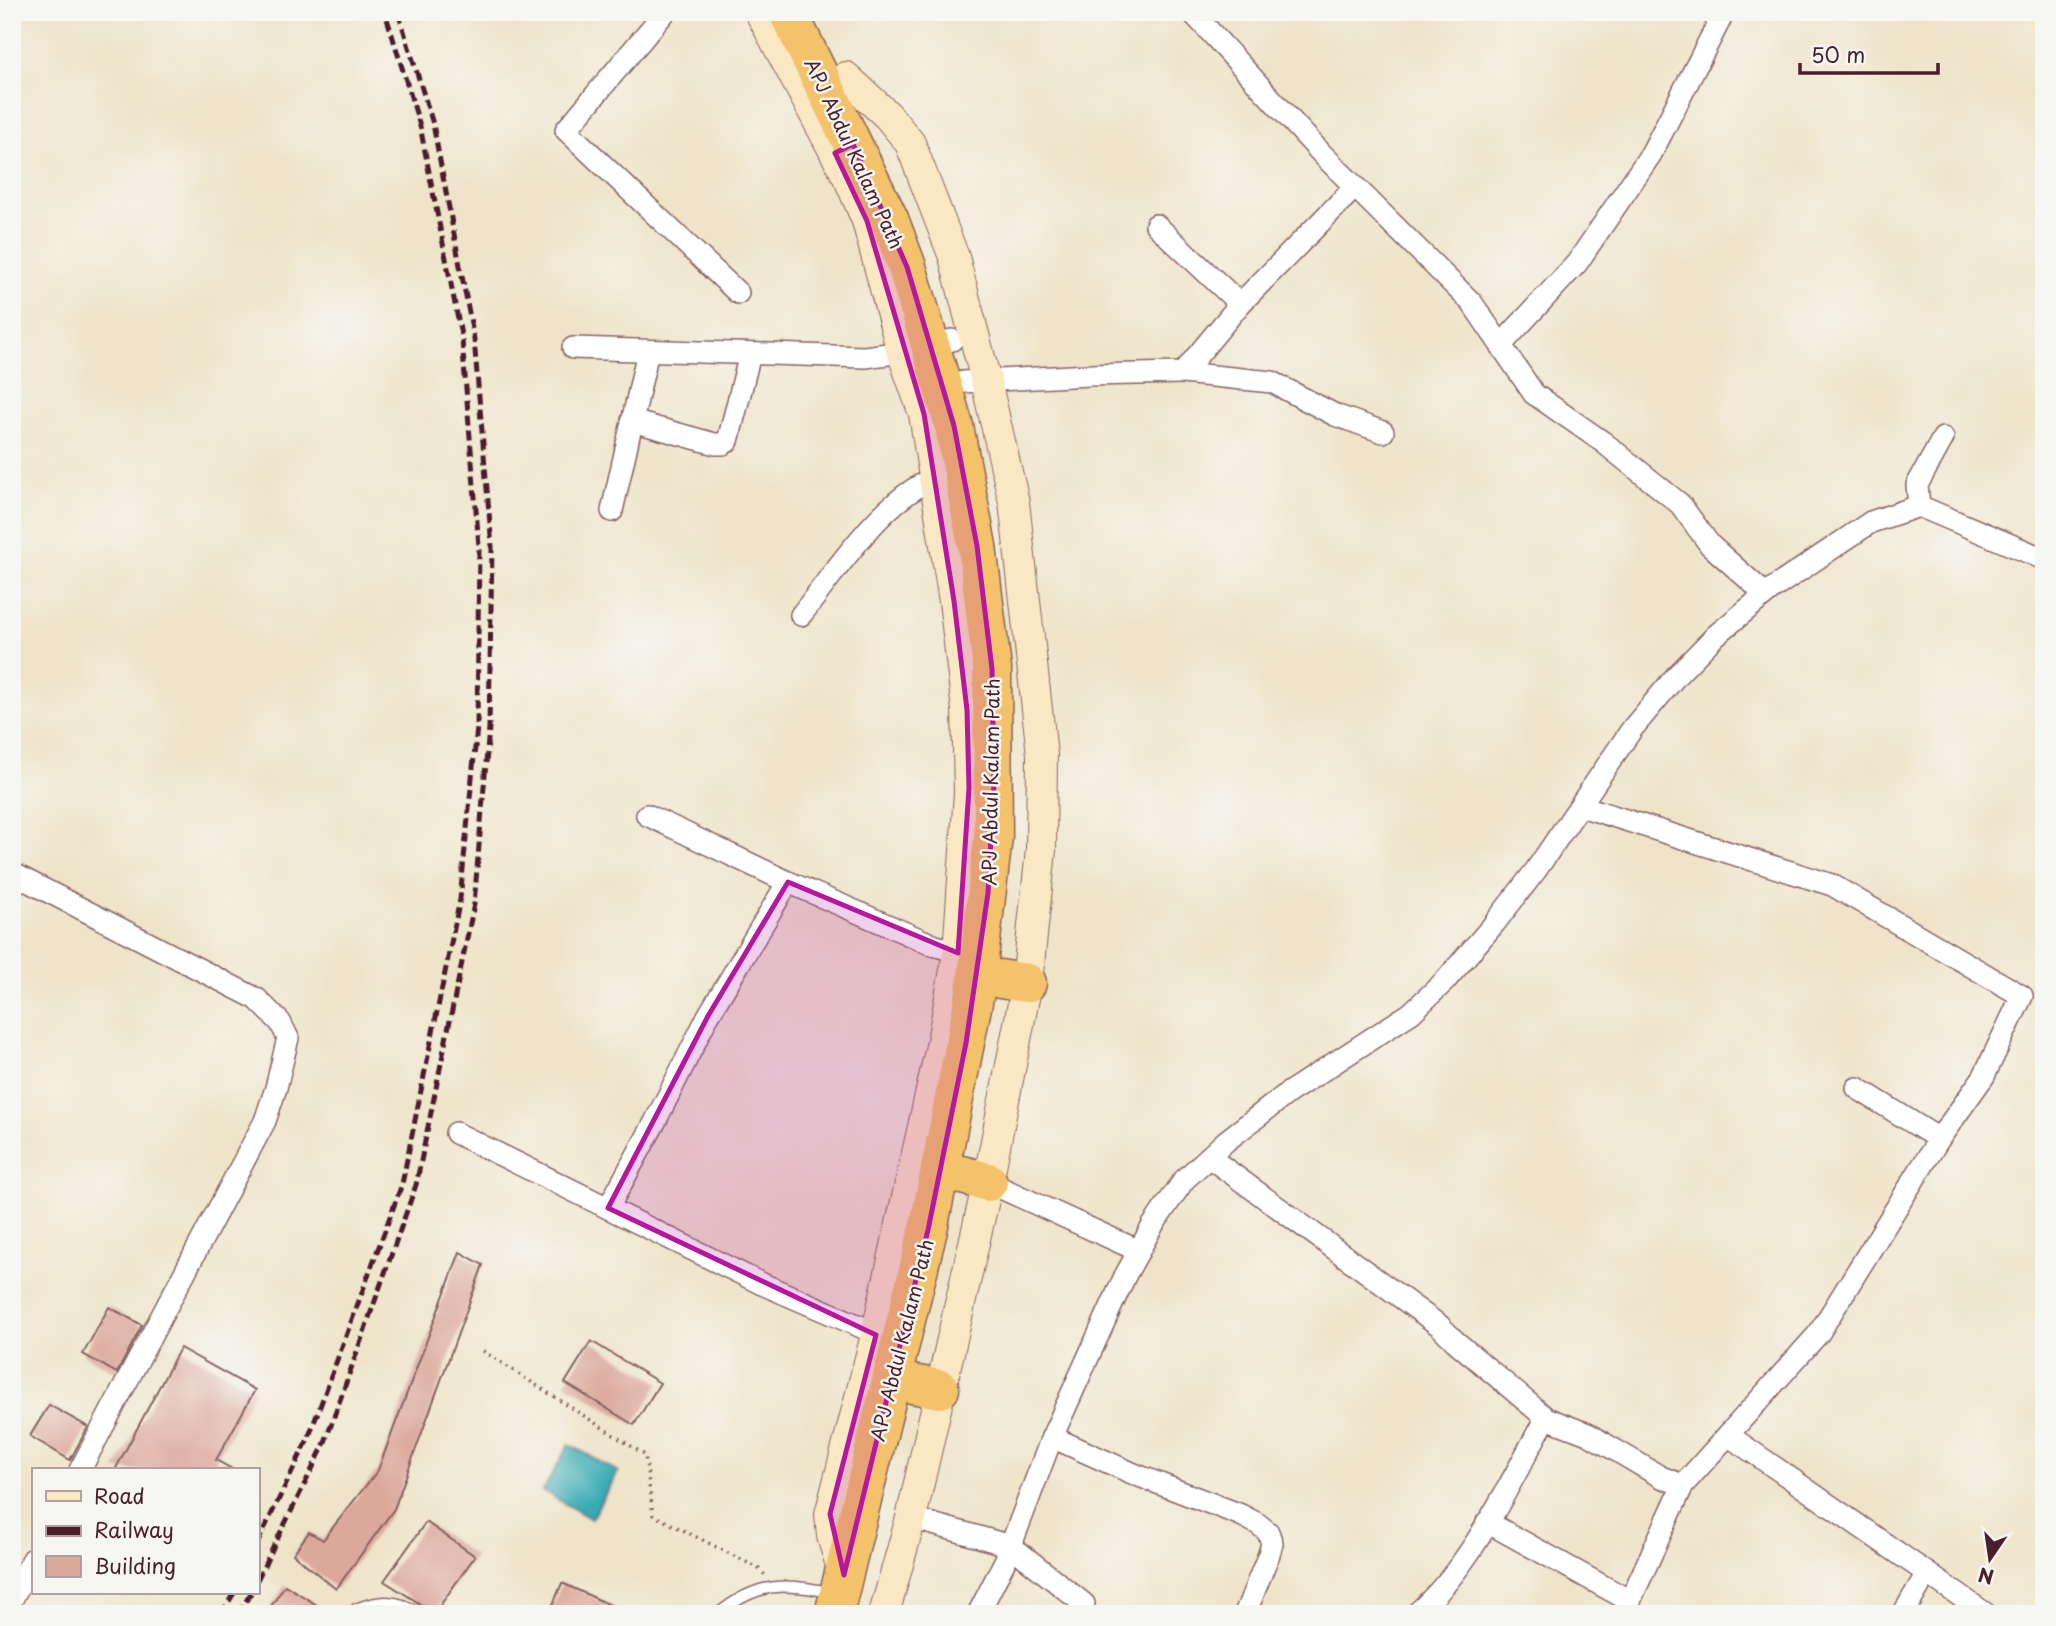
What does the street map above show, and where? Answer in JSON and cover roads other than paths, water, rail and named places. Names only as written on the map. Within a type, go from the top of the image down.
[{"type":"highway","name":"APJ Abdul Kalam Path","points":[[788,12],[844,148],[890,219],[908,267],[928,346],[954,426],[948,474],[977,546],[992,669],[981,792],[990,865],[990,1052],[975,1179],[952,1227],[926,1386],[843,1599]]},
{"type":"highway","name":"APJ Abdul Kalam Path","points":[[816,12],[921,237],[928,346],[974,382],[1011,632],[1015,722],[1016,838],[991,968],[968,1030],[939,1175],[889,1338],[843,1599]]},
{"type":"street","points":[[666,12],[566,130],[738,293]]},
{"type":"street","points":[[760,12],[844,148]]},
{"type":"street","points":[[1192,12],[1322,154],[1472,303],[1534,394],[1603,442],[1680,503],[1710,545],[1766,594]]},
{"type":"street","points":[[1501,345],[1577,263],[1651,155],[1724,12]]},
{"type":"street","points":[[846,77],[888,116],[910,143],[954,257],[974,382],[1183,373],[1272,382],[1335,415],[1383,432]]},
{"type":"street","points":[[1183,373],[1240,304],[1356,187]]},
{"type":"street","points":[[1156,225],[1240,304]]},
{"type":"street","points":[[573,348],[865,357],[928,346]]},
{"type":"street","points":[[612,511],[648,351]]},
{"type":"street","points":[[632,421],[723,444],[731,434],[750,354]]},
{"type":"street","points":[[1919,506],[1917,485],[1943,438]]},
{"type":"street","points":[[802,615],[860,539],[902,496],[948,474]]},
{"type":"street","points":[[978,1614],[1011,1546],[1052,1437],[1125,1276],[1153,1225],[1184,1180],[1288,1093],[1411,1013],[1445,981],[1494,924],[1581,806],[1632,729],[1677,675],[1715,636],[1766,594],[1871,522],[1919,506],[2044,559]]},
{"type":"street","points":[[1487,1522],[1627,1607],[1683,1485],[1819,1333],[1939,1139],[1984,1076],[2022,996],[1832,885],[1581,806]]},
{"type":"street","points":[[647,815],[788,883],[991,968]]},
{"type":"street","points":[[12,873],[257,999],[280,1022],[288,1038],[265,1121],[81,1468]]},
{"type":"street","points":[[608,1208],[708,1016],[788,883]]},
{"type":"street","points":[[1857,1088],[1939,1139]]},
{"type":"street","points":[[456,1133],[760,1283],[889,1338]]},
{"type":"street","points":[[1209,1157],[1440,1326],[1546,1419],[1588,1434],[1661,1477],[1683,1485]]},
{"type":"street","points":[[975,1179],[1139,1251]]},
{"type":"street","points":[[884,1614],[911,1518],[926,1386]]},
{"type":"street","points":[[1416,1614],[1451,1578],[1487,1522],[1546,1419]]},
{"type":"street","points":[[1728,1435],[1986,1614]]},
{"type":"street","points":[[1052,1437],[1134,1474],[1241,1515],[1268,1532],[1272,1543],[1269,1554],[1245,1614]]},
{"type":"street","points":[[911,1518],[1011,1546],[1084,1604]]},
{"type":"street","points":[[12,1599],[32,1561]]},
{"type":"street","points":[[1903,1614],[1927,1573]]},
{"type":"lane","points":[[718,1614],[753,1591],[777,1586],[801,1585],[843,1599]]},
{"type":"lane","points":[[353,1614],[356,1609],[375,1601],[406,1604],[421,1614]]},
{"type":"water","points":[[569,1444],[618,1472],[591,1519],[543,1491]]},
{"type":"railway","points":[[259,1540],[308,1439],[402,1184],[460,899],[477,727],[479,546],[462,340],[420,126],[385,12]]},
{"type":"railway","points":[[259,1576],[324,1445],[416,1185],[474,904],[489,728],[492,547],[474,339],[433,124],[398,12]]},
{"type":"railway","points":[[221,1614],[233,1594]]},
{"type":"railway","points":[[238,1614],[250,1594]]}]
